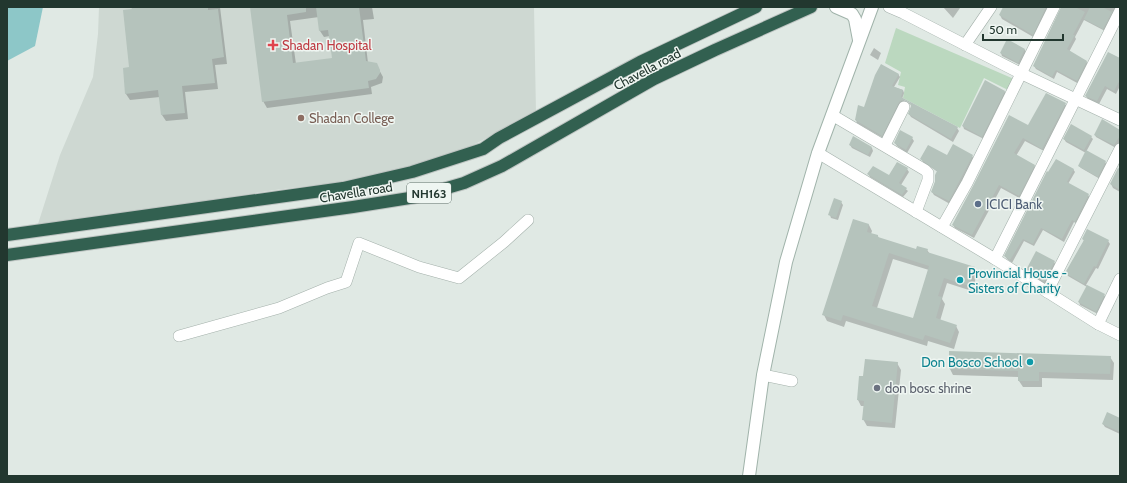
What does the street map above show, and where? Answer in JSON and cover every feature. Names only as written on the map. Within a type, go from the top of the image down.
[{"type":"highway","name":"Chavella road","points":[[7,235],[343,188],[412,172],[483,149],[499,138],[640,62],[756,7]]},
{"type":"highway","name":"Chavella road","points":[[7,255],[361,206],[416,197],[464,183],[502,166],[654,79],[728,43],[811,7]]},
{"type":"main road","points":[[836,7],[852,14],[855,19],[859,41]]},
{"type":"main road","points":[[749,476],[763,375],[786,262],[818,153],[872,7]]},
{"type":"street","points":[[889,7],[906,10],[965,45],[1020,73],[1120,120]]},
{"type":"street","points":[[965,45],[991,7]]},
{"type":"street","points":[[942,227],[967,183],[1020,73],[1054,7]]},
{"type":"street","points":[[995,259],[1120,11]]},
{"type":"street","points":[[885,146],[904,107]]},
{"type":"street","points":[[832,115],[922,167],[928,173],[928,180],[916,212]]},
{"type":"street","points":[[1048,292],[1120,149]]},
{"type":"street","points":[[818,153],[995,259],[1098,324],[1120,335]]},
{"type":"street","points":[[179,336],[279,308],[327,288],[346,282],[359,243],[419,267],[459,278],[504,242],[528,220]]},
{"type":"street","points":[[1098,324],[1120,279]]},
{"type":"street","points":[[763,375],[792,381]]},
{"type":"shaded area","name":"Shadan College","points":[[99,7],[534,7],[536,113],[471,146],[431,161],[388,172],[332,183],[275,190],[81,220],[38,224],[60,155],[93,77],[98,34]]},
{"type":"green space","points":[[896,28],[1014,79],[1008,90],[984,78],[960,128],[903,98],[905,87],[898,85],[901,72],[885,63]]},
{"type":"water","points":[[7,7],[43,7],[35,46],[7,61]]},
{"type":"building","points":[[131,7],[208,7],[208,10],[218,9],[224,57],[212,59],[215,83],[182,86],[185,113],[161,115],[158,90],[125,94],[123,68],[129,67],[123,10],[132,9]]},
{"type":"building","name":"Shadan Hospital","points":[[250,7],[306,7],[306,12],[287,15],[293,63],[332,58],[328,30],[319,31],[316,7],[359,7],[366,61],[377,63],[380,73],[376,79],[368,81],[369,88],[262,102]]},
{"type":"building","points":[[1003,7],[1046,7],[1033,35],[999,15]]},
{"type":"building","points":[[1061,7],[1075,7],[1085,12],[1067,49],[1087,61],[1077,81],[1056,70],[1052,77],[1033,66]]},
{"type":"building","points":[[1090,7],[1102,7],[1112,12],[1103,29],[1084,19]]},
{"type":"building","points":[[1007,39],[1025,49],[1018,63],[1000,53]]},
{"type":"building","points":[[1108,52],[1120,58],[1120,80],[1114,91],[1105,86],[1097,101],[1085,96]]},
{"type":"building","points":[[881,64],[899,74],[892,86],[903,90],[901,97],[958,127],[951,139],[908,114],[911,106],[910,103],[904,100],[900,101],[898,104],[882,136],[855,120],[858,105],[864,107],[875,75]]},
{"type":"building","points":[[985,80],[1005,91],[982,137],[962,126]]},
{"type":"building","points":[[1046,93],[1066,103],[1042,149],[1023,138],[1014,153],[1035,165],[1019,196],[999,185],[972,235],[952,225],[1009,115],[1028,125]]},
{"type":"building","points":[[1102,119],[1120,130],[1120,136],[1114,145],[1094,135]]},
{"type":"building","points":[[1071,124],[1092,136],[1084,150],[1063,139]]},
{"type":"building","points":[[900,130],[913,137],[906,150],[894,143]]},
{"type":"building","points":[[853,136],[872,147],[868,155],[849,145]]},
{"type":"building","points":[[953,144],[973,155],[949,201],[931,192],[937,171],[920,159],[928,145],[947,155]]},
{"type":"building","points":[[1086,150],[1106,161],[1098,177],[1078,166]]},
{"type":"building","points":[[1056,159],[1074,169],[1067,182],[1089,194],[1075,222],[1072,220],[1062,239],[1041,228],[1033,244],[1023,239],[1010,260],[1004,256],[1047,171],[1048,172]]},
{"type":"building","points":[[897,162],[908,168],[899,183],[907,188],[902,195],[867,174],[873,166],[889,175]]},
{"type":"building","points":[[1118,168],[1120,169],[1120,190],[1110,184]]},
{"type":"building","points":[[834,198],[842,201],[836,218],[828,215]]},
{"type":"building","name":"Provincial House - Sisters of Charity","points":[[853,219],[869,224],[867,232],[878,235],[878,237],[916,249],[917,246],[928,249],[927,252],[975,267],[969,286],[944,278],[938,296],[942,297],[936,318],[957,325],[950,343],[925,335],[923,340],[843,315],[841,321],[822,315]],"holes":[[[889,253],[929,266],[913,318],[872,306]]]},
{"type":"building","points":[[1087,229],[1109,240],[1096,267],[1094,266],[1084,284],[1065,273],[1084,240],[1082,239]]},
{"type":"building","points":[[1036,251],[1055,261],[1044,282],[1026,270]]},
{"type":"building","points":[[1087,285],[1105,294],[1096,312],[1078,302]]},
{"type":"building","name":"Don Bosco School","points":[[949,351],[1111,356],[1110,374],[1039,372],[1039,381],[1018,381],[1018,371],[949,369]]},
{"type":"building","name":"don bosc shrine","points":[[865,359],[898,362],[892,423],[862,420],[864,401],[857,400],[859,376],[863,376]]},
{"type":"building","points":[[1107,412],[1120,418],[1120,432],[1102,424]]},
{"type":"place","name":"Shadan Hospital","points":[[273,45]]},
{"type":"place","name":"Shadan College","points":[[301,118]]},
{"type":"place","name":"ICICI Bank","points":[[978,204]]},
{"type":"place","name":"Provincial House - Sisters of Charity","points":[[960,280]]},
{"type":"place","name":"Don Bosco School","points":[[1030,362]]},
{"type":"place","name":"don bosc shrine","points":[[877,388]]}]
